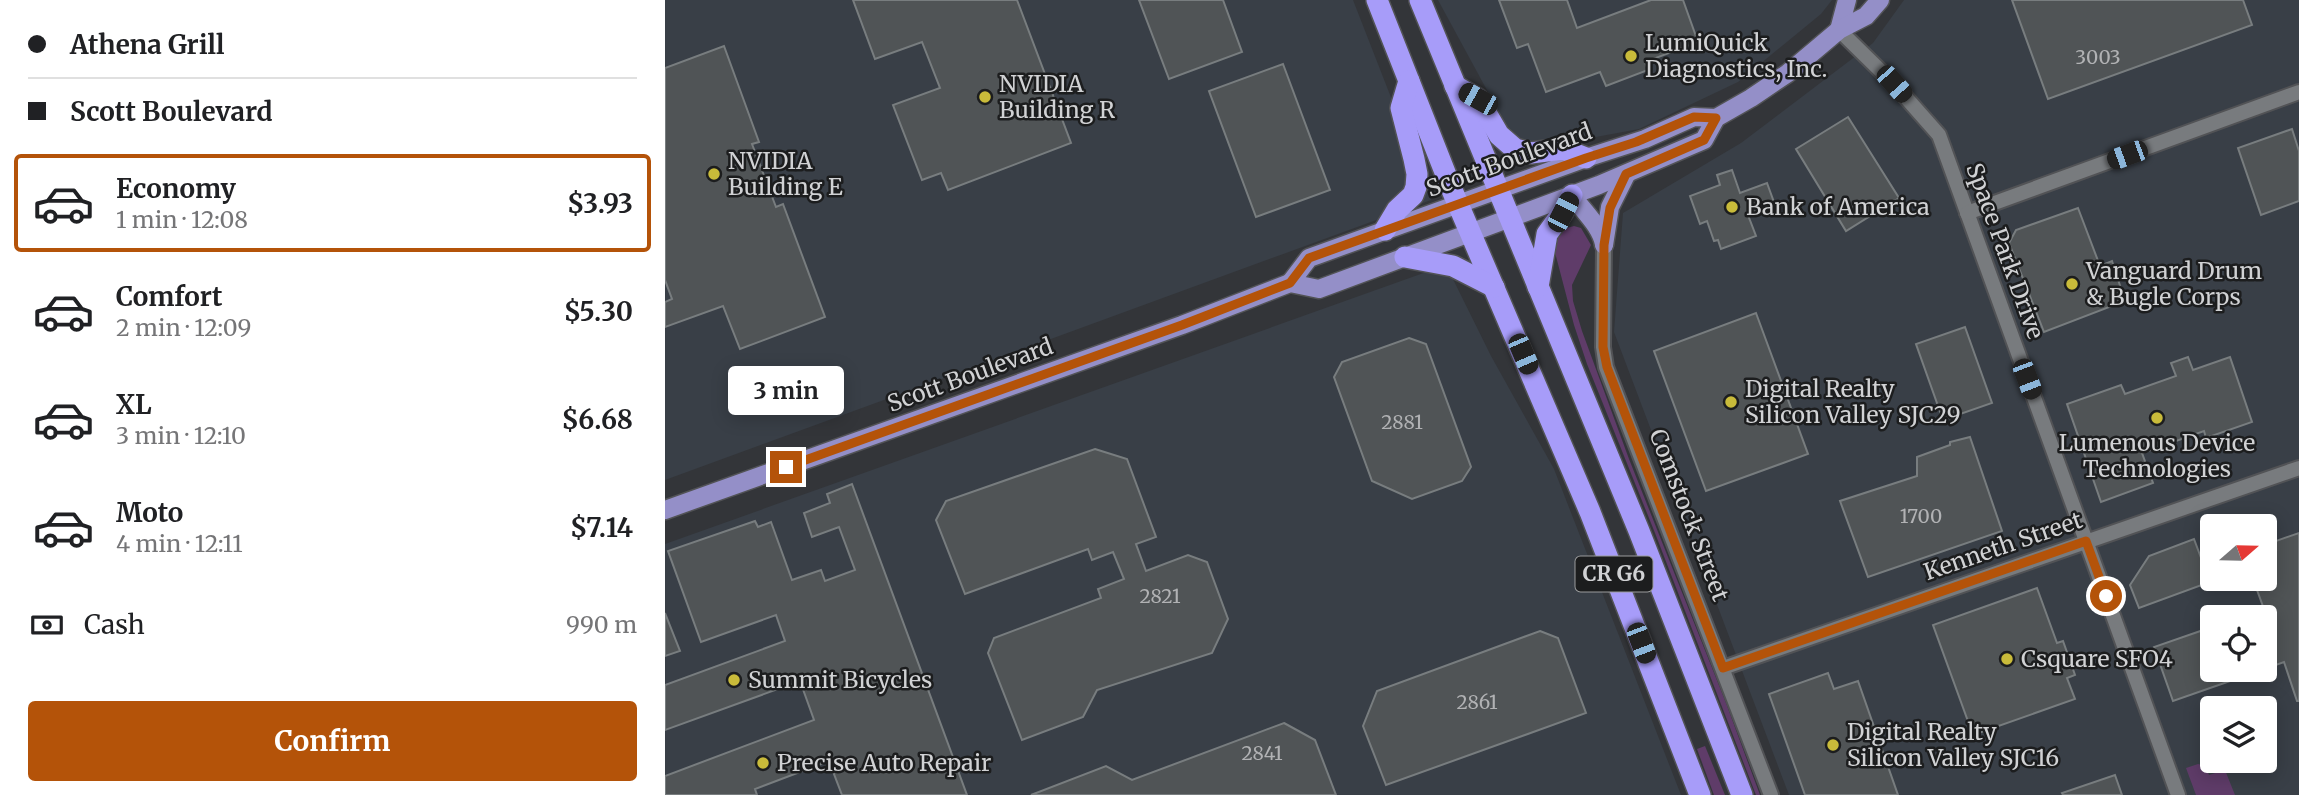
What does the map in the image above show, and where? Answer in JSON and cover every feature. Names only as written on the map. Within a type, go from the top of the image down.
[{"type":"highway","name":"CR G6","points":[[1377,0],[1458,204],[1590,512],[1700,795]]},
{"type":"highway","name":"CR G6","points":[[1420,0],[1639,531],[1742,795]]},
{"type":"highway","points":[[1385,230],[1397,209],[1413,195],[1416,187],[1417,174],[1401,108],[1409,81]]},
{"type":"highway","points":[[1455,86],[1478,99],[1499,135],[1515,149],[1531,153],[1563,149],[1586,158]]},
{"type":"highway","points":[[1538,287],[1547,234],[1572,195]]},
{"type":"highway","points":[[1405,257],[1453,267],[1494,287]]},
{"type":"main road","points":[[1839,30],[1847,0]]},
{"type":"main road","name":"Scott Boulevard","points":[[1290,283],[1319,289],[1572,195],[1704,140],[1716,118],[1788,73],[1839,30],[1866,16],[1880,0]]},
{"type":"main road","name":"Scott Boulevard","points":[[665,510],[1182,325],[1290,283],[1309,258],[1645,139],[1694,117],[1716,118]]},
{"type":"main road","points":[[1604,245],[1610,208],[1626,174]]},
{"type":"main road","points":[[1572,195],[1594,222],[1604,245]]},
{"type":"street","name":"Space Park Drive","points":[[1839,30],[1894,84],[1939,135],[2178,795]]},
{"type":"street","points":[[1967,213],[2299,92]]},
{"type":"street","name":"Comstock Street","points":[[1604,245],[1603,347],[1607,367],[1771,795]]},
{"type":"street","name":"Kenneth Street","points":[[1723,668],[2299,468]]},
{"type":"shaded area","points":[[665,0],[1353,0],[1431,200],[665,480]]},
{"type":"shaded area","points":[[1438,0],[1832,0],[1821,14],[1738,82],[1639,129],[1520,151]]},
{"type":"shaded area","points":[[1904,0],[2299,0],[2299,795],[1789,795],[1614,332],[1623,213],[1741,143],[1873,43]]},
{"type":"shaded area","points":[[1574,226],[1581,228],[1591,245],[1572,285],[1573,301],[1582,331],[1760,795],[1756,795],[1574,325],[1552,241],[1563,229]]},
{"type":"shaded area","points":[[1446,265],[1491,356],[1554,469],[1681,795],[665,795],[665,544]]},
{"type":"shaded area","points":[[1705,746],[1725,795],[1714,795],[1697,749]]},
{"type":"shaded area","points":[[2198,764],[2200,773],[2226,773],[2235,795],[2196,795],[2186,768]]},
{"type":"building","name":"NVIDIA Building R","points":[[853,0],[1017,0],[1071,143],[948,190],[941,173],[922,180],[893,105],[940,88],[922,42],[875,59]]},
{"type":"building","points":[[1139,0],[1223,0],[1242,52],[1169,79]]},
{"type":"building","points":[[1499,0],[1567,0],[1577,28],[1651,0],[1683,0],[1698,42],[1645,62],[1648,70],[1606,86],[1600,72],[1546,92],[1528,44],[1517,48]]},
{"type":"building","points":[[2012,0],[2243,0],[2252,25],[2048,99]]},
{"type":"building","name":"NVIDIA Building E","points":[[724,46],[759,142],[752,144],[776,207],[783,204],[825,317],[740,349],[723,306],[665,327],[665,302],[672,299],[665,280],[665,68]]},
{"type":"building","points":[[1283,64],[1330,190],[1256,217],[1209,91]]},
{"type":"building","points":[[1848,117],[1899,198],[1846,231],[1796,149]]},
{"type":"building","points":[[2292,129],[2299,151],[2299,201],[2261,215],[2238,148]]},
{"type":"building","name":"Bank of America","points":[[1732,170],[1740,193],[1767,183],[1775,205],[1748,215],[1756,236],[1721,249],[1718,240],[1714,241],[1707,221],[1700,224],[1690,196],[1720,185],[1717,175]]},
{"type":"building","name":"Vanguard Drum & Bugle Corps","points":[[2078,208],[2100,266],[2112,261],[2125,301],[2044,332],[2009,243],[2016,230]]},
{"type":"building","name":"Digital Realty Silicon Valley SJC29","points":[[1756,313],[1808,454],[1706,491],[1654,351]]},
{"type":"building","points":[[1965,327],[1992,403],[1943,420],[1916,344]]},
{"type":"building","points":[[1409,338],[1426,344],[1471,467],[1462,481],[1412,499],[1372,481],[1334,377],[1342,362]]},
{"type":"building","points":[[2188,357],[2193,370],[2230,357],[2252,422],[2206,438],[2204,431],[2142,453],[2153,483],[2101,502],[2067,404],[2121,385],[2125,394],[2176,376],[2171,363]]},
{"type":"building","points":[[1970,437],[2002,531],[1868,577],[1840,501],[1917,476],[1917,457],[1950,445],[1950,442]]},
{"type":"building","points":[[1095,449],[1127,459],[1156,537],[1136,544],[1146,571],[1188,555],[1207,562],[1228,619],[1212,653],[1097,690],[1083,717],[1022,740],[988,653],[994,638],[1101,598],[1098,589],[1124,579],[1113,552],[1092,560],[1088,549],[965,594],[936,520],[946,501]]},
{"type":"building","points":[[852,484],[967,795],[842,795],[829,761],[755,789],[757,795],[665,795],[665,776],[814,720],[800,681],[665,730],[665,685],[785,641],[776,615],[701,642],[668,551],[755,521],[758,527],[771,522],[792,580],[821,570],[825,581],[855,570],[839,527],[812,537],[804,513],[830,503],[827,494]]},
{"type":"building","points":[[2299,533],[2299,701],[2284,662],[2277,665],[2277,605],[2262,605],[2258,592],[2277,592],[2277,541]]},
{"type":"building","points":[[2194,539],[2200,555],[2200,586],[2139,608],[2130,585],[2149,556]]},
{"type":"building","name":"Csquare SFO4","points":[[2037,588],[2057,643],[2063,641],[2075,675],[2067,678],[2075,699],[1973,735],[1933,625]]},
{"type":"building","points":[[665,613],[680,651],[665,656]]},
{"type":"building","points":[[1540,631],[1558,638],[1586,713],[1386,785],[1363,726],[1377,691]]},
{"type":"building","points":[[2200,631],[2200,682],[2227,682],[2173,701],[2154,647]]},
{"type":"building","name":"Digital Realty Silicon Valley SJC16","points":[[1828,673],[1834,689],[1858,681],[1898,795],[1805,795],[1769,694]]},
{"type":"building","points":[[1284,723],[1315,740],[1336,795],[1031,795],[1106,766],[1132,780]]},
{"type":"building","points":[[2115,775],[2122,795],[2062,793]]},
{"type":"place","name":"LumiQuick Diagnostics, Inc.","points":[[1631,56]]},
{"type":"place","name":"NVIDIA Building R","points":[[985,97]]},
{"type":"place","name":"NVIDIA Building E","points":[[714,174]]},
{"type":"place","name":"Bank of America","points":[[1732,207]]},
{"type":"place","name":"Vanguard Drum & Bugle Corps","points":[[2072,284]]},
{"type":"place","name":"Digital Realty Silicon Valley SJC29","points":[[1731,402]]},
{"type":"place","name":"Lumenous Device Technologies","points":[[2157,418]]},
{"type":"place","name":"Csquare SFO4","points":[[2007,659]]},
{"type":"place","name":"Summit Bicycles","points":[[734,680]]},
{"type":"place","name":"Digital Realty Silicon Valley SJC16","points":[[1833,745]]},
{"type":"place","name":"Precise Auto Repair","points":[[763,763]]},
{"type":"route","points":[[786,467],[1182,325],[1290,283],[1309,258],[1636,142],[1694,117],[1716,118],[1704,140],[1626,174],[1610,208],[1604,245],[1603,347],[1607,367],[1723,668],[2086,541],[2106,596]]}]
